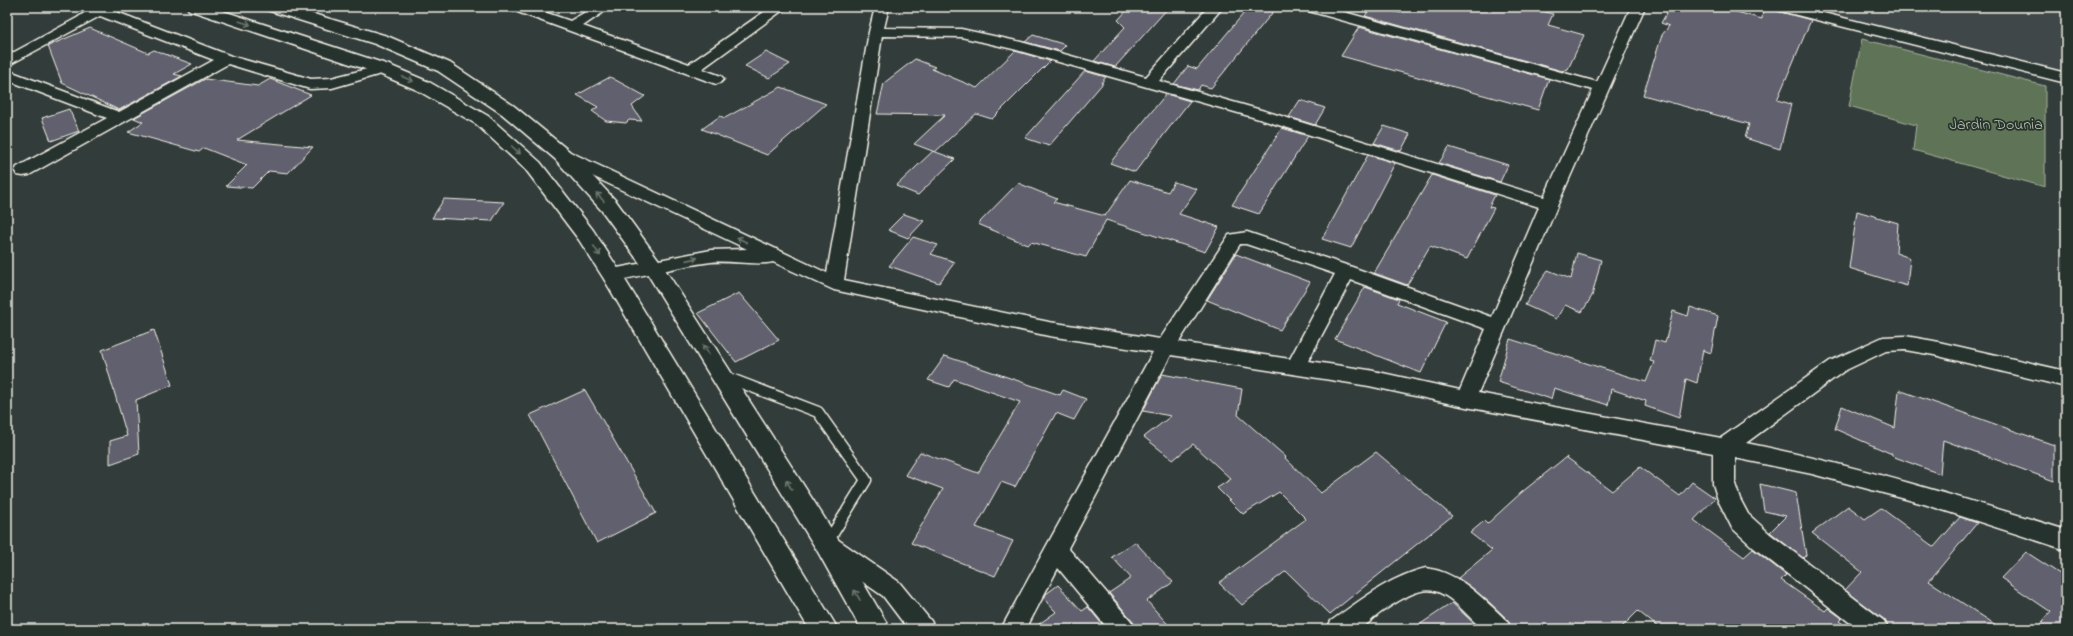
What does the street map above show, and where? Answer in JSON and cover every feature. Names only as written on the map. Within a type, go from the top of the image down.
[{"type":"highway","points":[[195,7],[383,69],[423,86],[482,120],[533,166],[586,235],[612,275],[824,629]]},
{"type":"highway","points":[[273,7],[381,40],[444,67],[508,110],[562,155],[609,206],[654,268],[827,544],[876,629]]},
{"type":"street","points":[[516,7],[716,79]]},
{"type":"street","points":[[572,27],[604,7]]},
{"type":"street","points":[[691,70],[780,7]]},
{"type":"street","points":[[834,284],[876,32],[882,7]]},
{"type":"street","points":[[1149,83],[1216,7]]},
{"type":"street","points":[[1310,7],[1601,88]]},
{"type":"street","points":[[1466,399],[1549,204],[1638,7]]},
{"type":"street","points":[[1782,7],[2066,78]]},
{"type":"street","points":[[7,62],[82,21],[100,8],[226,59],[310,84],[332,84],[383,69]]},
{"type":"street","points":[[876,32],[961,33],[1063,58],[1270,117],[1549,204]]},
{"type":"street","points":[[23,171],[226,59]]},
{"type":"street","points":[[7,75],[121,118]]},
{"type":"street","points":[[562,155],[694,216],[777,258],[834,284],[1049,329],[1369,378],[1466,399],[1812,465],[1894,487],[2066,540]]},
{"type":"street","points":[[1013,629],[1165,347],[1235,239],[1247,238],[1346,270],[1497,326]]},
{"type":"street","points":[[612,275],[654,268],[703,256],[718,255],[777,258]]},
{"type":"street","points":[[1296,366],[1346,270]]},
{"type":"street","points":[[1724,447],[1764,420],[1837,366],[1883,344],[1905,343],[1934,348],[2066,379]]},
{"type":"street","points":[[1724,447],[1724,484],[1729,500],[1740,522],[1762,542],[1876,629]]},
{"type":"street","points":[[827,544],[891,589],[923,629]]},
{"type":"street","points":[[1056,550],[1123,629]]},
{"type":"street","points":[[1339,629],[1402,586],[1421,578],[1436,579],[1452,589],[1499,629]]},
{"type":"lane","points":[[721,375],[818,412],[866,480],[827,544]]},
{"type":"shaded area","points":[[1800,7],[2066,7],[2066,74]]},
{"type":"green space","name":"Jardin Dounia","points":[[1862,39],[2045,86],[2045,187],[1913,150],[1916,125],[1849,106]]},
{"type":"building","points":[[1130,7],[1169,7],[1115,67],[1094,61],[1125,27],[1118,20]]},
{"type":"building","points":[[1249,7],[1277,7],[1211,88],[1201,85],[1198,90],[1174,84],[1188,66],[1197,69]]},
{"type":"building","points":[[1371,7],[1401,13],[1401,7],[1527,7],[1553,14],[1548,25],[1584,35],[1568,69],[1562,71],[1365,16]]},
{"type":"building","points":[[1670,7],[1719,7],[1762,19],[1763,7],[1774,7],[1777,11],[1811,20],[1777,100],[1791,104],[1780,149],[1745,138],[1749,124],[1643,95],[1662,35],[1669,26],[1661,23]]},
{"type":"building","points":[[1359,27],[1549,79],[1538,110],[1341,56]]},
{"type":"building","points":[[90,28],[148,53],[154,50],[192,64],[174,74],[182,76],[119,110],[62,83],[48,46]]},
{"type":"building","points":[[1033,35],[1066,45],[1060,51],[1025,42]]},
{"type":"building","points":[[1015,51],[1050,61],[992,119],[976,114],[935,152],[914,144],[945,115],[877,114],[884,83],[915,59],[935,67],[932,69],[977,88]]},
{"type":"building","points":[[766,52],[790,64],[769,78],[745,66]]},
{"type":"building","points":[[1085,71],[1106,77],[1101,83],[1103,83],[1049,146],[1025,138]]},
{"type":"building","points":[[610,77],[645,96],[632,106],[642,121],[629,120],[626,123],[606,121],[592,111],[598,107],[577,95]]},
{"type":"building","points":[[205,79],[258,86],[270,79],[311,95],[237,140],[313,147],[288,173],[269,171],[252,188],[226,186],[247,165],[204,148],[199,152],[128,132],[143,122],[134,118]]},
{"type":"building","points":[[781,87],[826,104],[767,155],[702,129],[720,116],[725,118]]},
{"type":"building","points":[[1166,94],[1190,101],[1135,172],[1110,163]]},
{"type":"building","points":[[1300,100],[1325,108],[1315,125],[1289,117]]},
{"type":"building","points":[[69,109],[79,131],[51,141],[42,118]]},
{"type":"building","points":[[1384,126],[1410,134],[1401,151],[1374,143]]},
{"type":"building","points":[[1282,128],[1308,136],[1259,214],[1232,205]]},
{"type":"building","points":[[1449,147],[1508,165],[1500,182],[1439,163]]},
{"type":"building","points":[[933,151],[955,159],[918,195],[896,186]]},
{"type":"building","points":[[1368,155],[1395,163],[1351,248],[1322,239]]},
{"type":"building","points":[[1432,175],[1495,195],[1489,207],[1494,208],[1467,259],[1430,246],[1407,285],[1374,273]]},
{"type":"building","points":[[1130,180],[1168,192],[1174,182],[1197,189],[1179,214],[1219,227],[1205,252],[1106,220],[1086,257],[1031,242],[1028,245],[978,224],[1018,183],[1057,199],[1053,202],[1105,216]]},
{"type":"building","points":[[444,199],[504,202],[492,221],[432,218]]},
{"type":"building","points":[[1857,211],[1898,223],[1896,253],[1910,258],[1907,286],[1849,268]]},
{"type":"building","points":[[904,214],[924,221],[908,238],[888,230]]},
{"type":"building","points":[[913,237],[938,245],[931,254],[955,262],[939,283],[889,266]]},
{"type":"building","points":[[1577,253],[1601,260],[1592,296],[1582,312],[1565,305],[1556,319],[1525,305],[1548,270],[1571,279]]},
{"type":"building","points":[[1236,254],[1310,282],[1280,330],[1207,300]]},
{"type":"building","points":[[1365,287],[1399,299],[1397,303],[1446,322],[1421,373],[1335,339]]},
{"type":"building","points":[[739,293],[779,340],[736,362],[698,313]]},
{"type":"building","points":[[1690,307],[1718,316],[1711,353],[1703,350],[1697,383],[1686,379],[1679,418],[1645,406],[1646,401],[1611,389],[1608,405],[1554,388],[1551,399],[1498,382],[1510,339],[1646,382],[1654,362],[1650,361],[1655,340],[1665,343],[1673,311],[1688,316]]},
{"type":"building","points":[[154,330],[172,385],[136,400],[139,454],[110,464],[110,441],[127,436],[102,350]]},
{"type":"building","points":[[945,356],[1060,395],[1063,390],[1086,399],[1074,420],[1056,413],[1015,487],[1001,482],[976,527],[1013,541],[995,576],[911,543],[943,489],[905,475],[920,452],[978,473],[1020,402],[954,379],[949,387],[928,380]]},
{"type":"building","points":[[1162,374],[1242,389],[1238,415],[1286,457],[1285,458],[1321,493],[1376,452],[1452,516],[1330,614],[1286,571],[1242,605],[1219,583],[1306,519],[1279,492],[1243,514],[1217,488],[1231,479],[1193,444],[1173,460],[1144,437],[1171,416],[1143,411]]},
{"type":"building","points":[[585,390],[656,513],[597,543],[530,415]]},
{"type":"building","points":[[1899,390],[2054,445],[2054,481],[1943,440],[1940,474],[1892,456],[1892,454],[1835,429],[1842,406],[1895,428]]},
{"type":"building","points":[[1566,457],[1612,491],[1640,467],[1680,496],[1692,482],[1715,498],[1694,520],[1744,557],[1753,549],[1786,575],[1781,580],[1825,611],[1828,608],[1842,618],[1839,621],[1850,629],[1660,629],[1638,611],[1620,629],[1512,629],[1508,620],[1490,603],[1458,578],[1492,550],[1470,533],[1484,521],[1487,524],[1522,492]]},
{"type":"building","points":[[1760,484],[1796,493],[1806,555],[1803,558],[1770,532],[1786,516],[1764,511]]},
{"type":"building","points":[[1848,506],[1865,519],[1881,508],[1934,547],[1960,517],[1977,523],[1929,581],[2002,629],[1889,629],[1885,620],[1845,590],[1862,572],[1812,533]]},
{"type":"building","points":[[1135,542],[1173,582],[1147,601],[1172,629],[1136,629],[1132,620],[1109,593],[1131,578],[1112,557]]},
{"type":"building","points":[[2026,552],[2066,578],[2066,629],[2036,629],[2051,612],[2001,578]]},
{"type":"building","points":[[1058,585],[1082,611],[1088,607],[1106,629],[1032,629],[1056,612],[1044,599],[1046,594]]},
{"type":"building","points":[[1452,603],[1480,629],[1413,629]]}]
